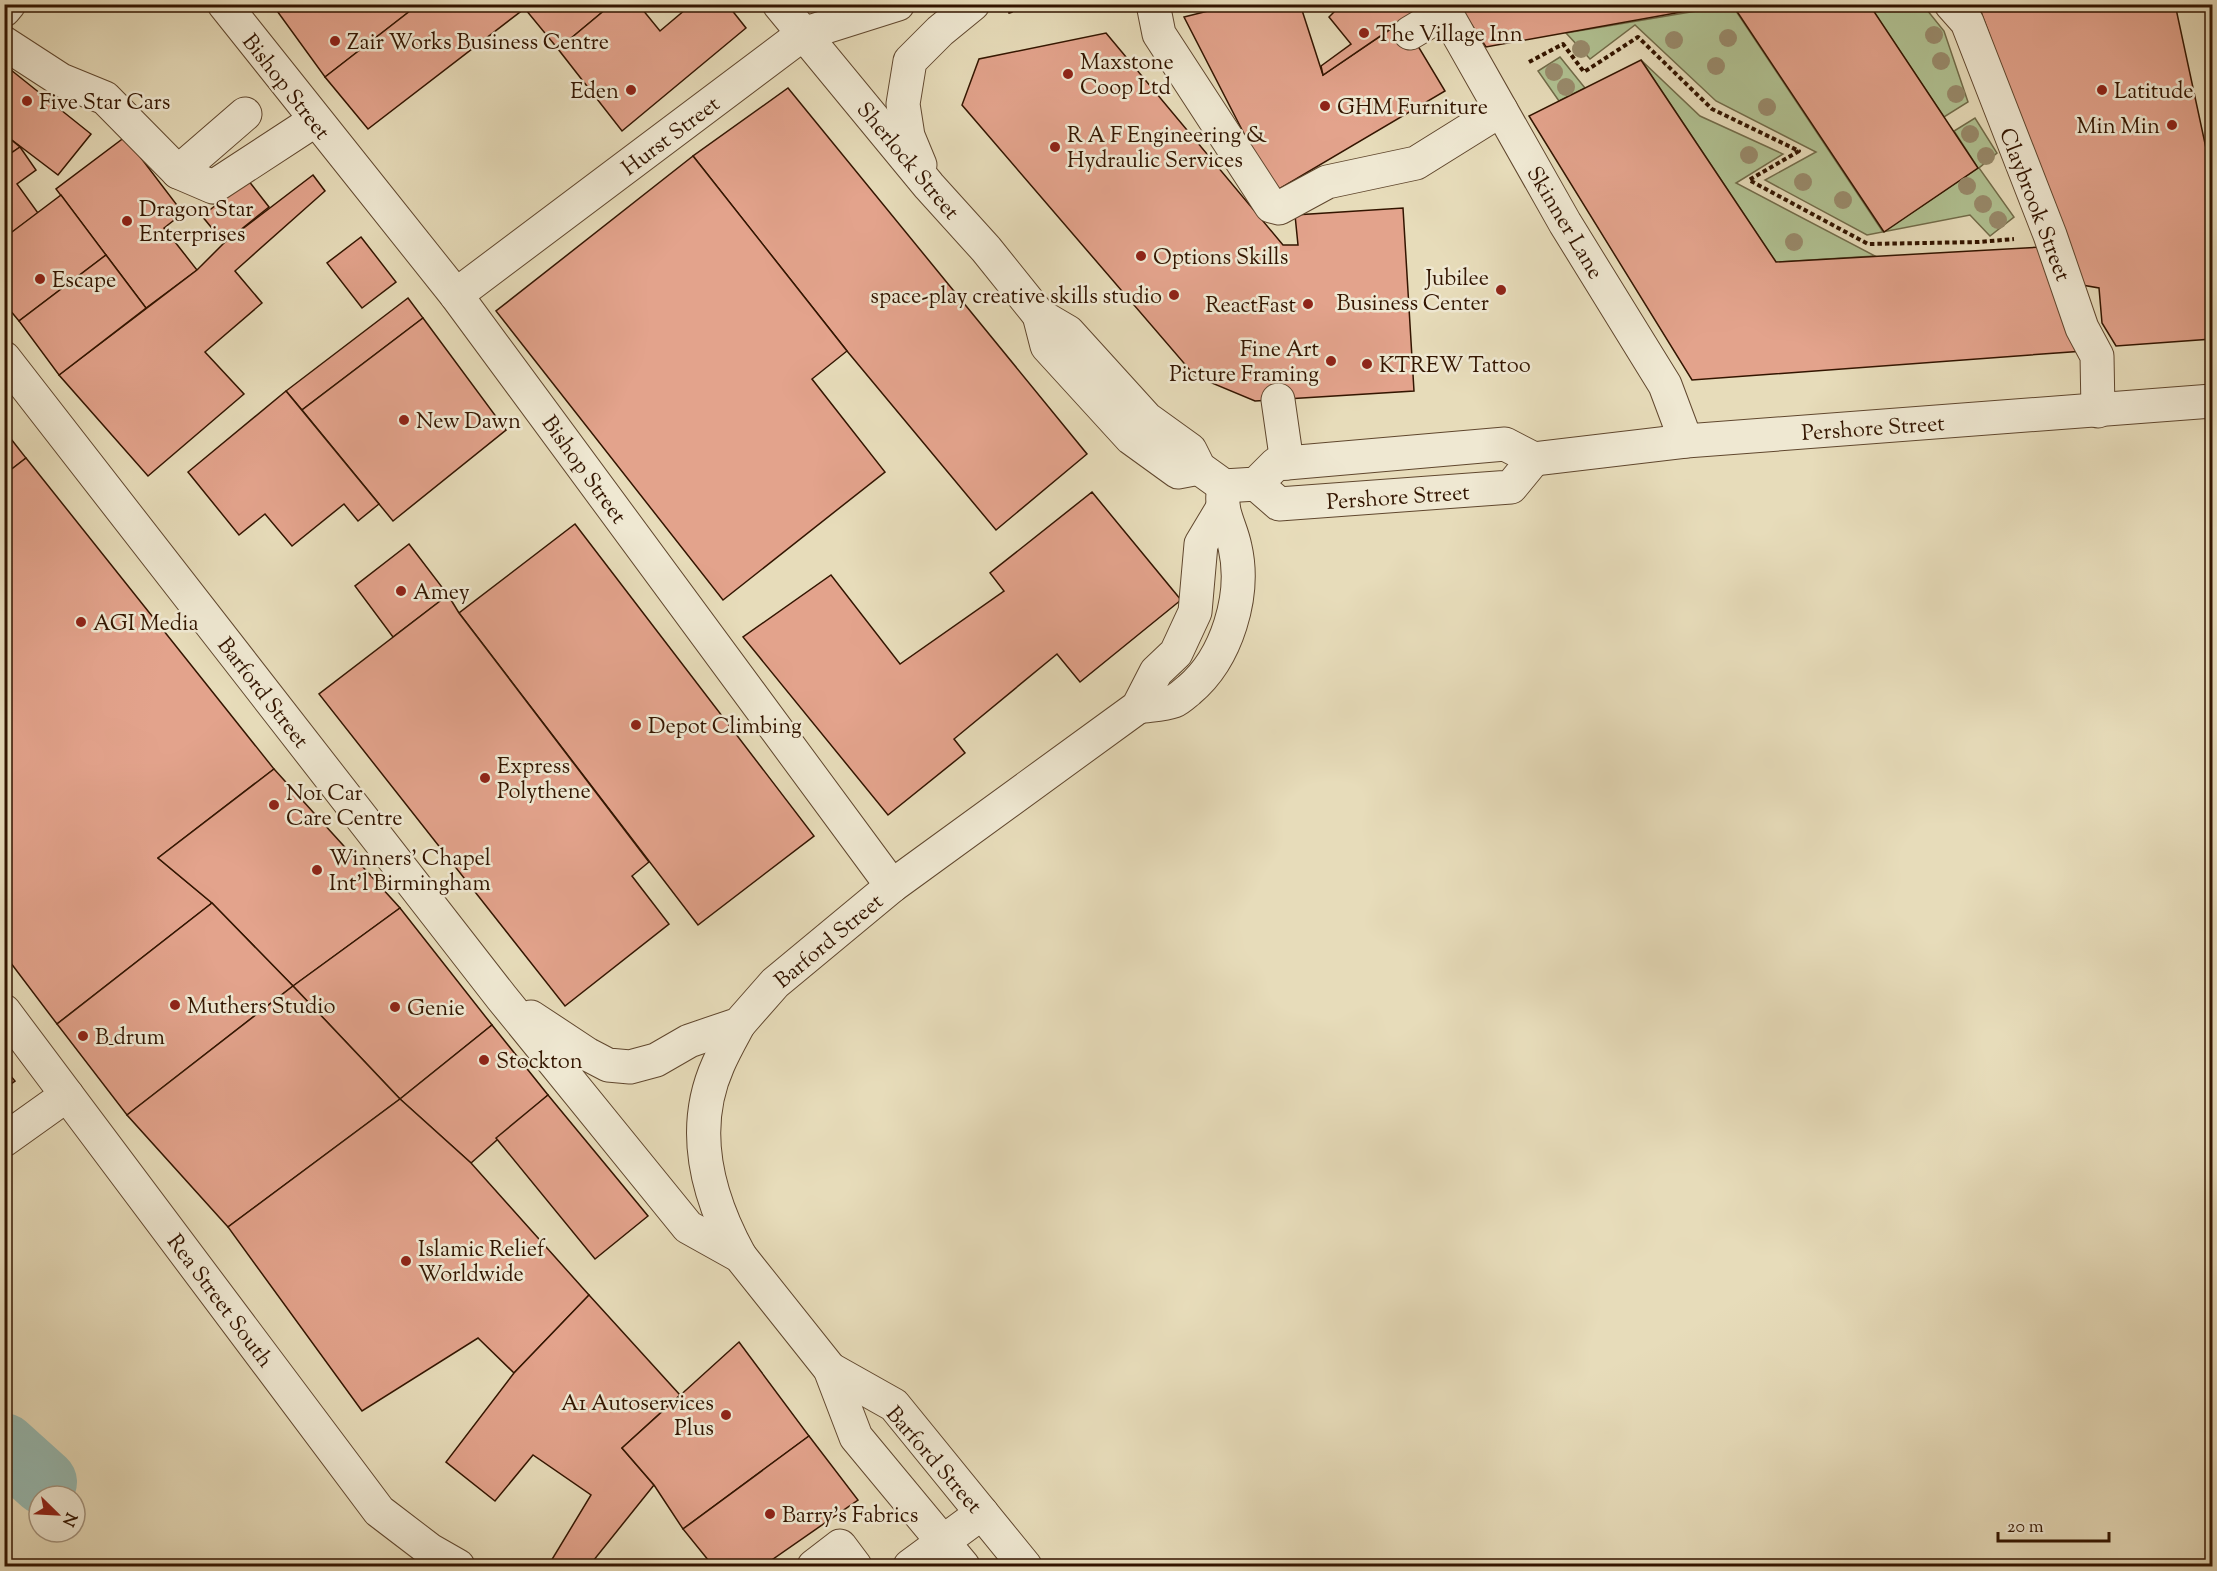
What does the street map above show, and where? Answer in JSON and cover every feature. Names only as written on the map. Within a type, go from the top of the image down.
[{"type":"street","points":[[4,10],[9,4]]},
{"type":"street","name":"Bishop Street","points":[[224,4],[456,295],[892,885]]},
{"type":"street","name":"Sherlock Street","points":[[779,4],[928,186],[986,249],[1039,315],[1068,332],[1147,419],[1190,450],[1215,488]]},
{"type":"street","name":"Hurst Street","points":[[456,295],[803,34],[898,4]]},
{"type":"street","points":[[928,186],[908,136],[903,104],[910,61],[940,31],[973,4]]},
{"type":"street","points":[[1153,4],[1159,33],[1271,206],[1279,208],[1327,182],[1416,163],[1501,110]]},
{"type":"street","name":"Claybrook Street","points":[[1951,4],[1967,22],[2050,235],[2082,328],[2097,356],[2098,411]]},
{"type":"street","points":[[1410,33],[1443,8]]},
{"type":"street","name":"Skinner Lane","points":[[1443,8],[1565,223],[1665,385],[1686,441]]},
{"type":"street","points":[[4,43],[60,80],[105,98],[178,172],[213,188],[315,121]]},
{"type":"street","points":[[178,172],[245,114]]},
{"type":"street","name":"Barford Street","points":[[4,358],[502,998],[688,1227],[740,1256],[830,1369],[856,1437],[953,1554]]},
{"type":"street","points":[[1278,400],[1287,463]]},
{"type":"street","name":"Pershore Street","points":[[1534,459],[1511,487],[1458,492],[1279,504],[1256,484],[1276,464],[1505,444],[1534,459],[1686,441],[2212,401]]},
{"type":"street","points":[[1215,488],[1256,484]]},
{"type":"street","name":"Barford Street","points":[[502,998],[587,1054],[608,1065],[630,1066],[656,1060],[689,1041],[739,1024],[775,983],[892,885],[1138,707],[1175,701],[1201,680],[1221,650],[1231,619],[1238,582],[1235,547],[1215,488]]},
{"type":"street","name":"Rea Street South","points":[[4,1011],[379,1511],[430,1550],[458,1566]]},
{"type":"street","points":[[739,1024],[717,1067],[705,1110],[703,1149],[710,1191],[723,1225],[740,1256]]},
{"type":"street","points":[[4,1140],[67,1095]]},
{"type":"street","name":"Barford Street","points":[[830,1369],[894,1405],[1025,1566]]},
{"type":"street","points":[[910,1566],[953,1554],[982,1513]]},
{"type":"street","points":[[814,1566],[840,1546],[855,1566]]},
{"type":"path","points":[[1529,62],[1563,44],[1584,72],[1638,37],[1712,110],[1799,151],[1749,180],[1868,244],[1979,242]]},
{"type":"green space","points":[[1732,5],[1883,232],[1867,235],[1765,180],[1816,152],[1716,101],[1635,25],[1590,59],[1566,33]]},
{"type":"green space","points":[[1869,5],[1923,5],[1944,31],[1968,102],[1944,117]]},
{"type":"green space","points":[[1560,57],[1585,88],[1559,101],[1538,71]]},
{"type":"green space","points":[[1641,60],[1700,116],[1783,154],[1736,183],[1875,256],[1776,262]]},
{"type":"green space","points":[[1975,118],[1997,153],[1979,168],[2014,217],[1990,236],[1970,215],[1883,232],[1978,168],[1954,131]]},
{"type":"building","name":"Zair Works Business Centre","points":[[272,4],[419,4],[325,77]]},
{"type":"building","points":[[419,4],[521,4],[524,9],[368,129],[325,77]]},
{"type":"building","points":[[521,4],[612,4],[558,49]]},
{"type":"building","name":"Eden","points":[[612,4],[638,4],[660,31],[692,4],[727,4],[746,28],[622,131],[558,49]]},
{"type":"building","name":"GHM Furniture","points":[[1236,4],[1300,4],[1323,75],[1403,21],[1445,91],[1274,192],[1184,17]]},
{"type":"building","name":"The Village Inn","points":[[1342,4],[1427,4],[1323,75],[1321,66],[1351,44],[1329,17]]},
{"type":"building","points":[[1458,4],[1726,4],[1486,47]]},
{"type":"building","points":[[1732,4],[1869,4],[1978,168],[1884,232]]},
{"type":"building","name":"Latitude","points":[[1978,4],[2175,4],[2212,176],[2212,339],[2116,346],[2102,323],[2099,288],[2082,285]]},
{"type":"building","points":[[1106,33],[1283,245],[1298,245],[1295,215],[1403,208],[1414,391],[1255,401],[1195,376],[962,105],[979,59]]},
{"type":"building","points":[[1641,60],[1776,262],[2041,247],[2084,351],[1692,380],[1529,116]]},
{"type":"building","name":"Five Star Cars","points":[[6,66],[91,134],[58,175],[4,134]]},
{"type":"building","points":[[788,88],[1087,454],[996,530],[847,351],[693,156]]},
{"type":"building","points":[[4,134],[20,147],[4,158]]},
{"type":"building","name":"Dragon Star Enterprises","points":[[125,137],[183,213],[164,228],[197,270],[146,308],[56,189]]},
{"type":"building","points":[[20,147],[36,170],[17,184],[38,213],[4,238],[4,158]]},
{"type":"building","points":[[693,156],[847,351],[812,379],[885,472],[723,600],[496,311]]},
{"type":"building","points":[[313,175],[325,191],[235,271],[262,303],[205,352],[244,394],[148,476],[59,375],[197,270],[224,243]]},
{"type":"building","points":[[248,180],[269,207],[224,243],[202,216]]},
{"type":"building","name":"Escape","points":[[61,195],[106,255],[19,321],[4,303],[4,238]]},
{"type":"building","points":[[361,237],[396,282],[362,308],[327,263]]},
{"type":"building","points":[[106,255],[146,308],[59,375],[19,321]]},
{"type":"building","points":[[408,298],[423,318],[302,410],[286,391]]},
{"type":"building","name":"New Dawn","points":[[423,318],[506,430],[393,521],[302,410]]},
{"type":"building","points":[[286,391],[379,504],[358,521],[344,504],[292,546],[265,514],[239,535],[188,472]]},
{"type":"building","points":[[4,430],[26,458],[4,475]]},
{"type":"building","name":"AGI Media","points":[[26,458],[274,769],[158,858],[212,903],[57,1024],[4,954],[4,475]]},
{"type":"building","points":[[1092,492],[1181,600],[1080,682],[1057,654],[954,739],[965,753],[888,815],[743,637],[831,575],[900,664],[1004,591],[990,573]]},
{"type":"building","name":"Depot Climbing","points":[[575,524],[814,836],[698,925],[459,613]]},
{"type":"building","name":"Amey","points":[[409,544],[448,595],[393,637],[355,586]]},
{"type":"building","name":"Express Polythene","points":[[448,595],[459,613],[649,862],[632,876],[669,924],[565,1006],[319,694]]},
{"type":"building","points":[[274,769],[400,908],[293,986],[212,903],[158,858]]},
{"type":"building","name":"Muthers Studio","points":[[212,903],[293,986],[127,1115],[57,1024]]},
{"type":"building","name":"Genie","points":[[400,908],[492,1025],[400,1099],[293,986]]},
{"type":"building","points":[[293,986],[400,1099],[228,1227],[127,1115]]},
{"type":"building","name":"Stockton","points":[[492,1025],[548,1095],[471,1163],[400,1099]]},
{"type":"building","points":[[4,1068],[15,1081],[4,1089]]},
{"type":"building","points":[[548,1095],[648,1216],[595,1259],[496,1138]]},
{"type":"building","name":"Islamic Relief Worldwide","points":[[400,1099],[471,1163],[589,1295],[514,1373],[478,1338],[362,1411],[228,1227]]},
{"type":"building","points":[[589,1295],[680,1395],[622,1448],[654,1485],[593,1561],[601,1566],[548,1566],[591,1495],[533,1455],[495,1501],[446,1462],[514,1373]]},
{"type":"building","name":"A1 Autoservices Plus","points":[[739,1342],[809,1436],[683,1529],[654,1485],[622,1448]]},
{"type":"building","name":"Barry's Fabrics","points":[[809,1436],[858,1500],[763,1566],[713,1566],[683,1529]]},
{"type":"waterway","points":[[4,1446],[44,1482]]},
{"type":"place","name":"The Village Inn","points":[[1364,33]]},
{"type":"place","name":"Zair Works Business Centre","points":[[335,41]]},
{"type":"place","name":"Maxstone Coop Ltd","points":[[1068,74]]},
{"type":"place","name":"Eden","points":[[631,90]]},
{"type":"place","name":"Latitude","points":[[2102,90]]},
{"type":"place","name":"Five Star Cars","points":[[27,101]]},
{"type":"place","name":"GHM Furniture","points":[[1325,106]]},
{"type":"place","name":"Min Min","points":[[2172,125]]},
{"type":"place","name":"R A F Engineering & Hydraulic Services","points":[[1055,147]]},
{"type":"place","name":"Dragon Star Enterprises","points":[[127,221]]},
{"type":"place","name":"Options Skills","points":[[1141,256]]},
{"type":"place","name":"Escape","points":[[40,279]]},
{"type":"place","name":"Jubilee Business Center","points":[[1501,290]]},
{"type":"place","name":"space-play creative skills studio","points":[[1174,295]]},
{"type":"place","name":"ReactFast","points":[[1308,304]]},
{"type":"place","name":"Fine Art Picture Framing","points":[[1331,361]]},
{"type":"place","name":"KTREW Tattoo","points":[[1367,364]]},
{"type":"place","name":"New Dawn","points":[[404,420]]},
{"type":"place","name":"Amey","points":[[401,591]]},
{"type":"place","name":"AGI Media","points":[[81,622]]},
{"type":"place","name":"Depot Climbing","points":[[636,725]]},
{"type":"place","name":"Express Polythene","points":[[485,778]]},
{"type":"place","name":"No1 Car Care Centre","points":[[274,805]]},
{"type":"place","name":"Winners' Chapel Int'l Birmingham","points":[[317,870]]},
{"type":"place","name":"Muthers Studio","points":[[175,1005]]},
{"type":"place","name":"Genie","points":[[395,1007]]},
{"type":"place","name":"B_drum","points":[[83,1036]]},
{"type":"place","name":"Stockton","points":[[484,1060]]},
{"type":"place","name":"Islamic Relief Worldwide","points":[[406,1261]]},
{"type":"place","name":"A1 Autoservices Plus","points":[[726,1415]]},
{"type":"place","name":"Barry's Fabrics","points":[[770,1514]]}]
